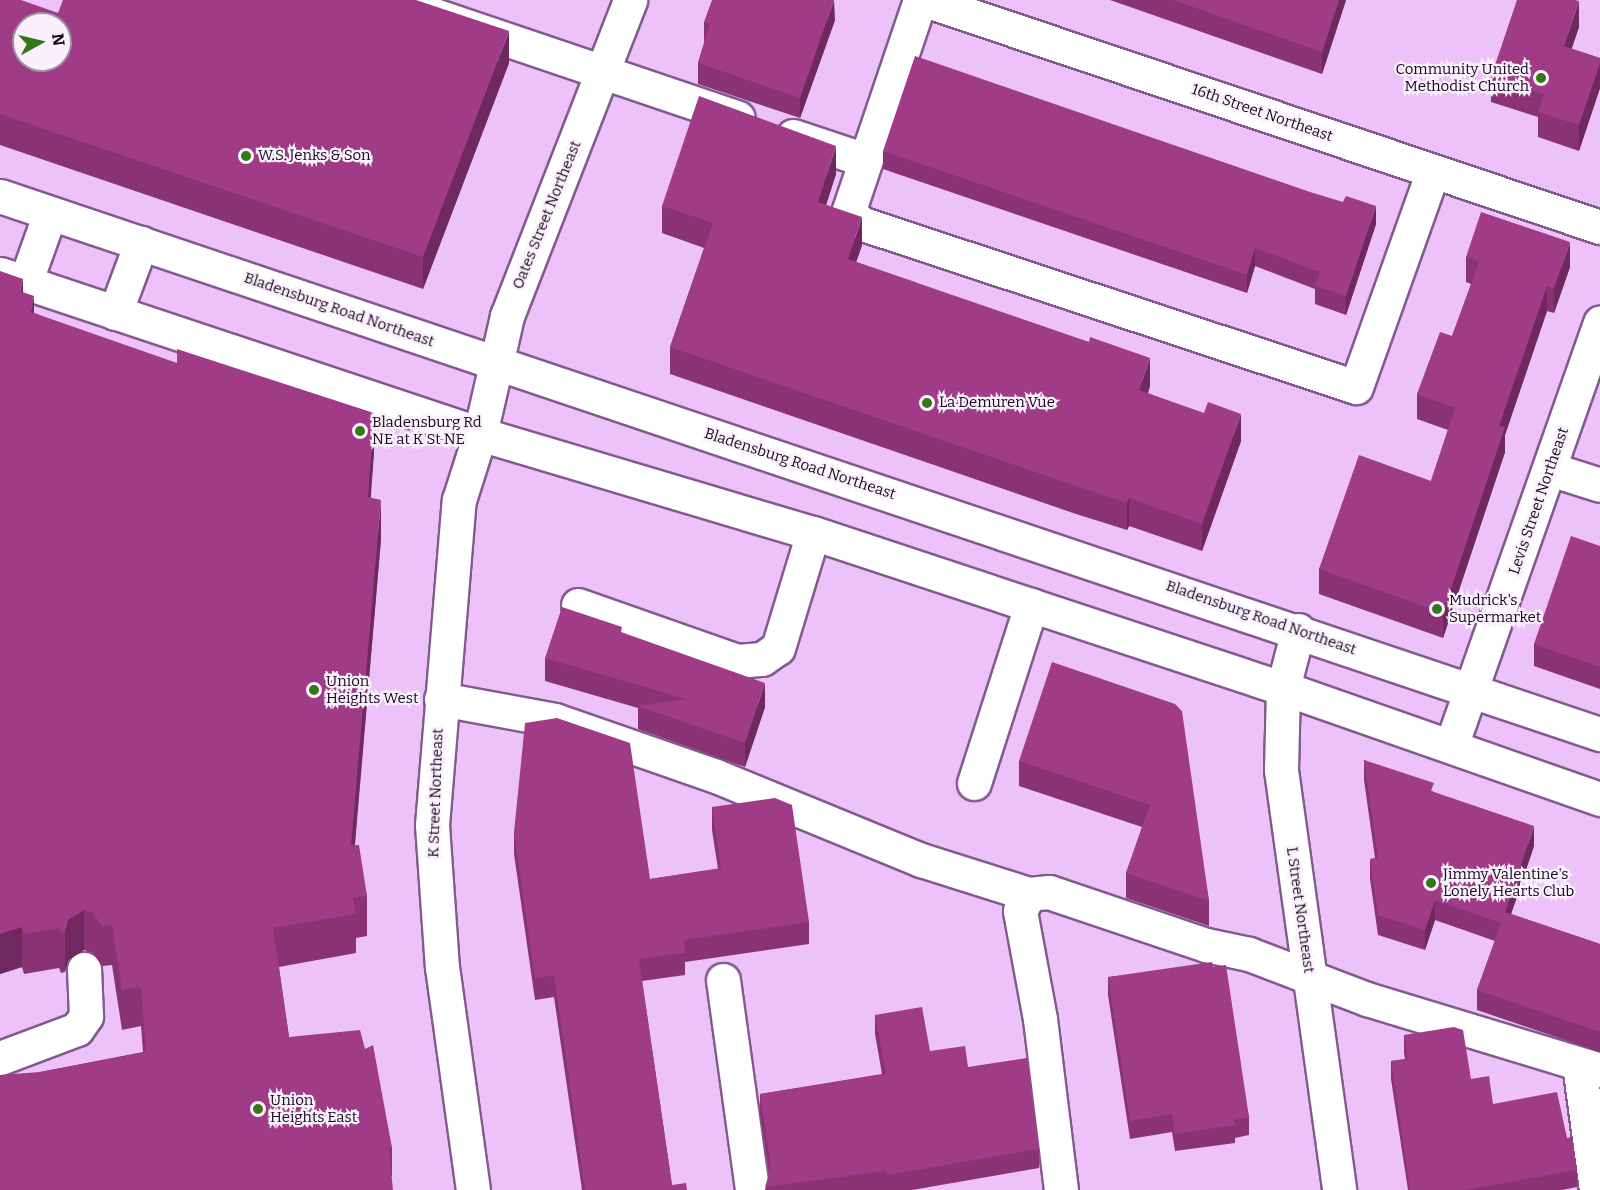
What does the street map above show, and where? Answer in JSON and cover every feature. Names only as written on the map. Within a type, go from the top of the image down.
[{"type":"main road","points":[[390,0],[865,160]]},
{"type":"main road","name":"Oates Street Northeast","points":[[480,434],[507,316],[630,0]]},
{"type":"main road","points":[[931,1],[865,160],[849,210],[860,223],[1356,387],[1433,171]]},
{"type":"main road","name":"16th Street Northeast","points":[[931,1],[1600,227]]},
{"type":"main road","name":"Bladensburg Road Northeast","points":[[0,196],[1298,630],[1600,734]]},
{"type":"main road","points":[[50,213],[13,278],[480,434],[813,533],[1283,688],[1600,799]]},
{"type":"main road","points":[[115,313],[141,243]]},
{"type":"main road","name":"Levis Street Northeast","points":[[1451,746],[1551,469],[1600,322]]},
{"type":"main road","name":"K Street Northeast","points":[[473,1190],[434,884],[432,825],[459,500],[480,434]]},
{"type":"main road","points":[[1551,469],[1600,485]]},
{"type":"main road","points":[[578,605],[737,661],[762,659],[778,648],[813,533]]},
{"type":"main road","points":[[974,783],[1031,605]]},
{"type":"main road","name":"L Street Northeast","points":[[1298,630],[1283,688],[1281,770],[1339,1190]]},
{"type":"main road","points":[[441,699],[555,720],[716,776],[921,860],[1029,894],[1049,892],[1309,977],[1367,999],[1590,1067],[1596,1190]]},
{"type":"main road","points":[[1029,894],[1020,911],[1040,1019],[1061,1190]]},
{"type":"main road","points":[[0,1058],[77,1029],[86,1016],[88,999],[84,969]]},
{"type":"main road","points":[[723,980],[752,1190]]},
{"type":"building","points":[[0,0],[21,0],[55,12],[12,12],[12,72],[72,72],[72,12],[58,12],[63,0],[416,0],[509,31],[423,257],[0,114]]},
{"type":"building","points":[[712,0],[834,0],[800,98],[698,63],[710,24],[704,22]]},
{"type":"building","points":[[1173,0],[1339,0],[1322,52]]},
{"type":"building","name":"Community United Methodist Church","points":[[1517,0],[1579,1],[1564,46],[1600,58],[1600,63],[1579,125],[1538,112],[1544,94],[1491,77]]},
{"type":"building","points":[[915,56],[1310,192],[1343,202],[1346,196],[1376,206],[1346,296],[1315,286],[1320,272],[1255,248],[1247,275],[883,151]]},
{"type":"building","points":[[699,96],[836,146],[818,202],[862,217],[848,259],[1089,342],[1090,337],[1150,358],[1139,390],[1204,413],[1208,402],[1241,414],[1202,524],[1129,498],[1127,503],[670,347],[713,223],[662,206]]},
{"type":"building","points":[[1481,212],[1570,242],[1554,288],[1547,286],[1499,426],[1505,427],[1443,613],[1319,569],[1359,455],[1431,481],[1455,408],[1417,394],[1440,332],[1452,336],[1464,305],[1479,262],[1466,257]]},
{"type":"building","points":[[0,271],[23,279],[20,291],[34,296],[31,312],[177,363],[177,349],[374,413],[368,497],[381,500],[351,845],[359,845],[367,896],[353,898],[356,914],[273,928],[289,1037],[360,1030],[365,1049],[373,1045],[392,1148],[389,1149],[393,1190],[0,1190],[0,1075],[40,1072],[146,1052],[141,987],[122,990],[112,925],[102,926],[93,913],[84,910],[68,920],[65,932],[61,933],[59,928],[24,934],[22,927],[0,934]]},
{"type":"building","points":[[1571,536],[1600,546],[1600,667],[1534,644]]},
{"type":"building","points":[[562,607],[622,627],[621,632],[765,683],[745,743],[638,706],[686,699],[545,658]]},
{"type":"building","points":[[1052,662],[1175,704],[1182,711],[1209,901],[1126,873],[1150,805],[1019,761]]},
{"type":"building","points":[[557,718],[630,743],[650,879],[721,868],[712,807],[775,798],[792,805],[809,922],[684,940],[685,953],[639,959],[672,1185],[686,1183],[687,1190],[585,1190],[554,975],[535,978],[514,832],[525,723]]},
{"type":"building","points":[[1364,760],[1434,783],[1431,791],[1534,826],[1505,912],[1600,944],[1600,1032],[1477,990],[1501,923],[1435,900],[1425,930],[1378,915],[1370,859],[1378,858]]},
{"type":"building","points":[[1212,962],[1213,967],[1226,965],[1249,1117],[1234,1120],[1235,1125],[1175,1134],[1172,1114],[1130,1121],[1108,977]]},
{"type":"building","points":[[922,1007],[930,1051],[965,1046],[968,1067],[1027,1058],[1039,1149],[887,1175],[886,1171],[765,1187],[771,1168],[760,1094],[886,1074],[875,1015]]},
{"type":"building","points":[[1454,1027],[1463,1030],[1471,1079],[1489,1076],[1493,1104],[1557,1092],[1567,1138],[1572,1137],[1577,1170],[1465,1190],[1410,1190],[1391,1061],[1408,1059],[1404,1035]]},
{"type":"place","name":"Community United Methodist Church","points":[[1541,78]]},
{"type":"place","name":"W.S. Jenks & Son","points":[[246,156]]},
{"type":"place","name":"La Demuren Vue","points":[[927,403]]},
{"type":"place","name":"Bladensburg Rd NE at K St NE","points":[[360,431]]},
{"type":"place","name":"Mudrick's Supermarket","points":[[1437,609]]},
{"type":"place","name":"Union Heights West","points":[[314,690]]},
{"type":"place","name":"Jimmy Valentine's Lonely Hearts Club","points":[[1431,883]]},
{"type":"place","name":"Union Heights East","points":[[258,1109]]}]
